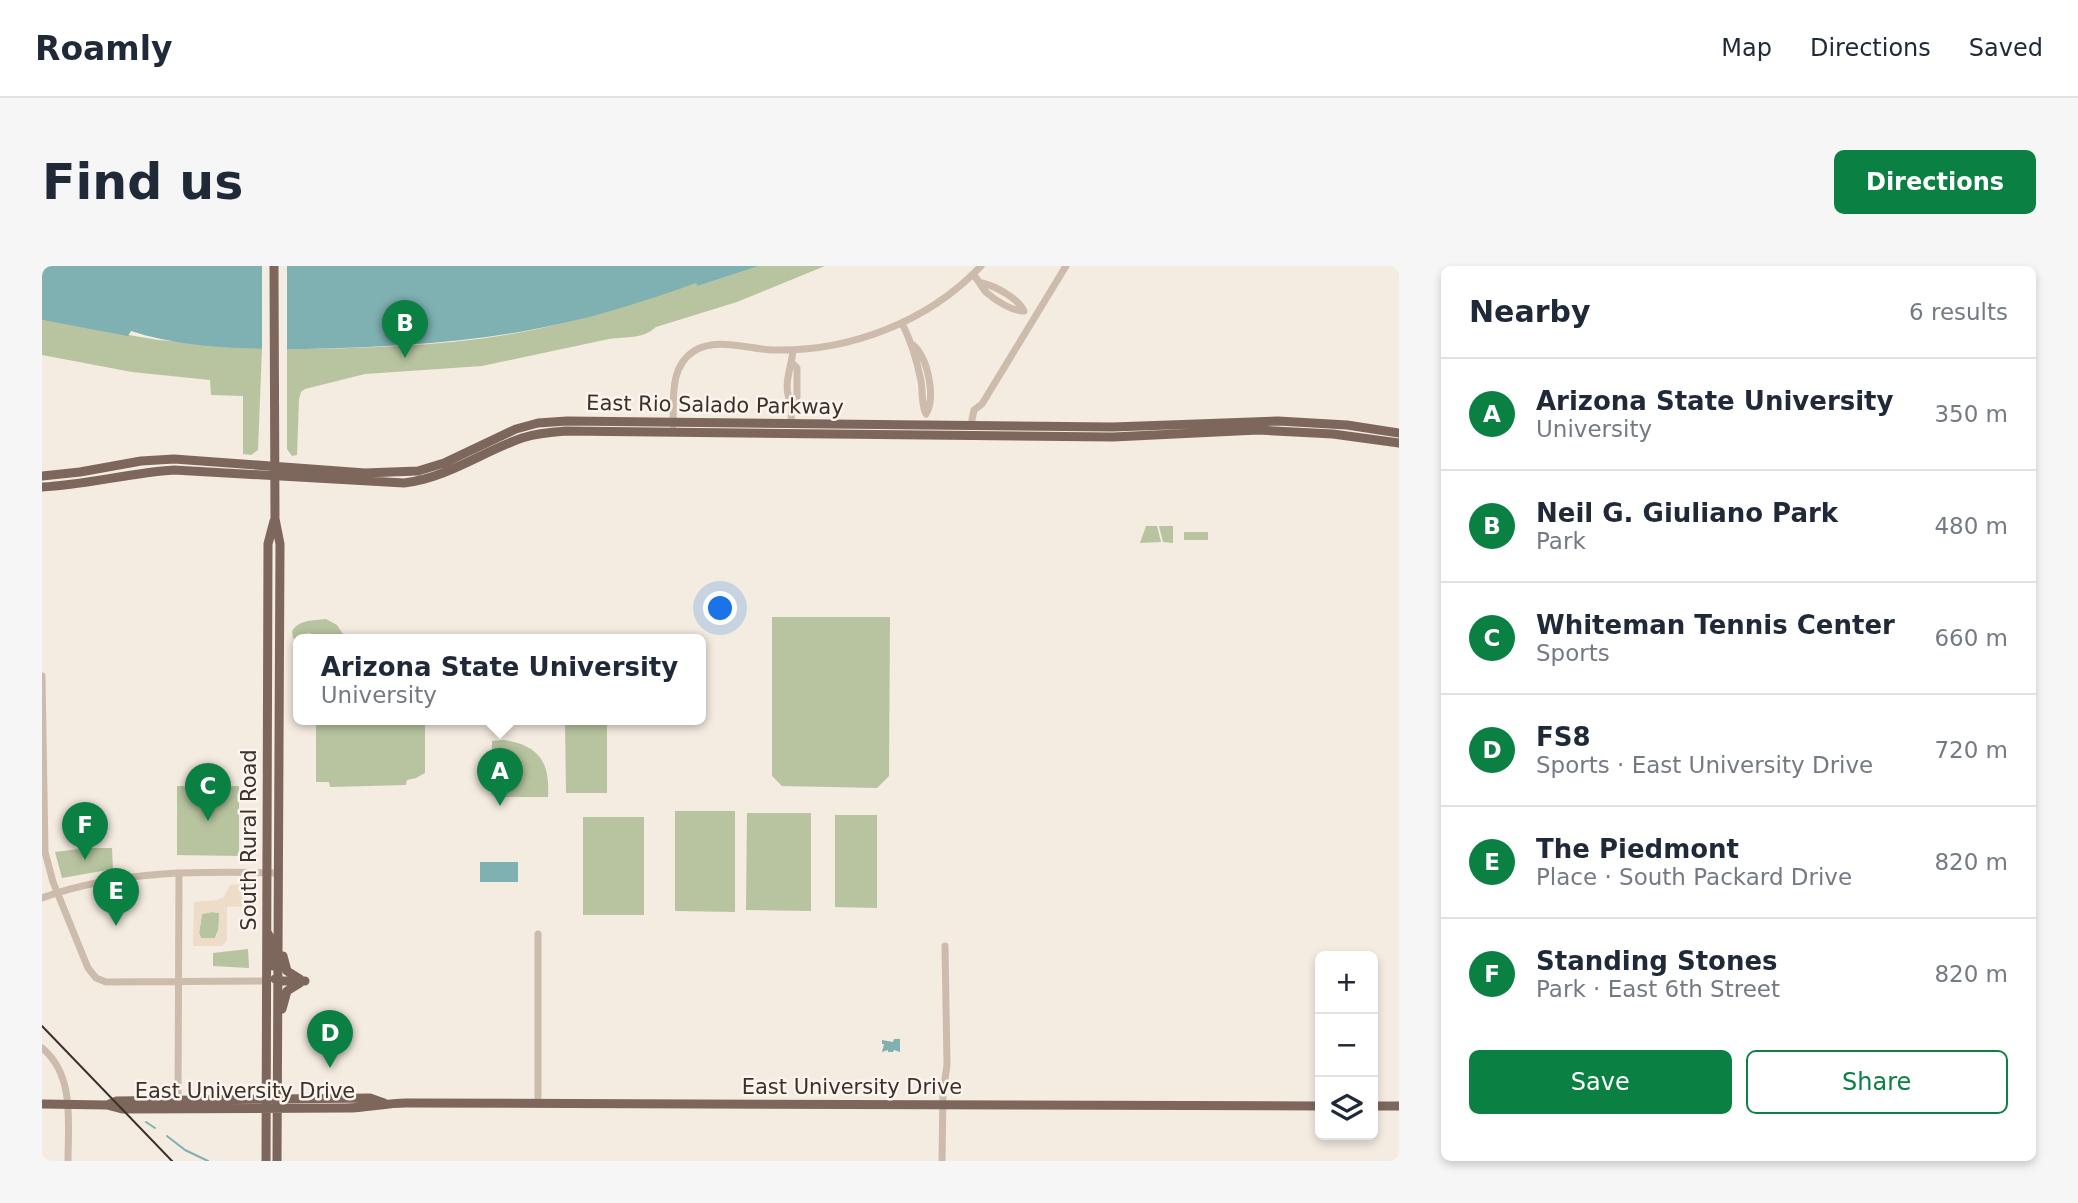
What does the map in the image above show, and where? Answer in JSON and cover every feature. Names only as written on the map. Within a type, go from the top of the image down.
[{"type":"main road","name":"South Rural Road","points":[[274,266],[275,519],[280,544],[278,1161]]},
{"type":"main road","name":"East Rio Salado Parkway","points":[[673,427],[926,419],[971,425],[1138,427],[1279,421],[1347,425],[1399,433]]},
{"type":"main road","name":"East Rio Salado Parkway","points":[[42,487],[174,470],[365,473],[418,471],[444,463],[507,432],[529,425],[566,421],[925,436],[1139,437],[1258,430],[1334,434],[1399,443]]},
{"type":"main road","name":"East Rio Salado Parkway","points":[[42,476],[141,461],[174,459],[275,471]]},
{"type":"main road","name":"South Rural Road","points":[[266,1161],[268,544],[275,519]]},
{"type":"main road","points":[[266,931],[273,943],[273,975],[279,981],[305,981]]},
{"type":"main road","points":[[279,942],[287,971],[305,981]]},
{"type":"main road","points":[[278,1028],[287,991],[305,981]]},
{"type":"main road","name":"East University Drive","points":[[107,1105],[116,1101],[178,1100],[372,1107],[384,1103],[1315,1106]]},
{"type":"main road","name":"East University Drive","points":[[42,1104],[107,1105],[122,1109],[266,1103]]},
{"type":"main road","points":[[1378,1106],[1399,1106]]},
{"type":"street","points":[[673,427],[677,372],[684,360],[698,349],[718,344],[793,350],[848,342],[902,323],[942,299],[981,266]]},
{"type":"street","points":[[971,425],[974,410],[982,404],[1066,266]]},
{"type":"street","points":[[972,275],[1021,304],[1024,311],[1035,317]]},
{"type":"street","points":[[902,323],[912,345],[921,383],[926,419],[925,436]]},
{"type":"street","points":[[791,423],[788,368],[792,363],[793,350]]},
{"type":"street","points":[[42,676],[44,845],[48,869],[82,957],[96,978],[106,982],[267,981]]},
{"type":"street","points":[[178,1100],[179,873]]},
{"type":"street","points":[[42,898],[113,878],[179,873],[279,873]]},
{"type":"street","points":[[538,934],[538,1103]]},
{"type":"street","points":[[942,1161],[947,1065],[945,946]]},
{"type":"street","points":[[42,1048],[61,1071],[68,1104],[68,1161]]},
{"type":"green space","points":[[759,266],[825,266],[737,302],[656,327],[639,336],[609,339],[482,366],[365,374],[305,389],[299,399],[297,455],[292,456],[287,449],[287,349],[424,344],[492,337],[594,315],[697,282],[698,286]]},
{"type":"green space","points":[[42,320],[158,340],[262,348],[258,450],[251,455],[243,454],[243,396],[211,395],[210,380],[132,372],[42,355]]},
{"type":"green space","points":[[1146,526],[1157,526],[1161,542],[1140,543]]},
{"type":"green space","points":[[1159,526],[1173,526],[1173,543],[1163,542]]},
{"type":"green space","points":[[1184,532],[1208,532],[1208,540],[1184,540]]},
{"type":"green space","points":[[772,617],[890,617],[889,776],[877,788],[782,786],[772,776]]},
{"type":"green space","points":[[326,619],[337,625],[343,634],[293,634],[293,638],[292,631],[295,627],[307,621]]},
{"type":"green space","points":[[316,725],[425,725],[425,773],[407,780],[406,785],[330,787],[329,782],[316,782]]},
{"type":"green space","points":[[565,725],[607,725],[607,793],[566,793]]},
{"type":"green space","points":[[504,740],[526,746],[540,758],[547,774],[548,797],[495,797],[491,794],[492,741]]},
{"type":"green space","points":[[177,786],[239,786],[239,856],[177,855]]},
{"type":"green space","points":[[675,811],[735,811],[735,912],[675,911]]},
{"type":"green space","points":[[747,813],[811,813],[811,911],[746,910]]},
{"type":"green space","points":[[835,815],[877,815],[877,908],[835,907]]},
{"type":"green space","points":[[583,817],[644,817],[644,915],[583,915]]},
{"type":"green space","points":[[112,848],[113,869],[62,878],[55,852]]},
{"type":"green space","points":[[219,913],[219,928],[215,938],[201,938],[199,933],[202,914]]},
{"type":"green space","points":[[248,949],[249,968],[213,966],[213,953]]},
{"type":"shaded area","points":[[251,884],[246,906],[227,907],[227,940],[222,946],[193,946],[194,902],[224,897],[230,885]],"holes":[[[219,913],[218,934],[215,938],[201,938],[199,933],[202,914]]]},
{"type":"water","points":[[42,266],[759,266],[611,311],[496,336],[433,343],[305,349],[195,345],[131,331],[128,336],[42,320]]},
{"type":"water","points":[[480,862],[518,862],[518,882],[480,882]]},
{"type":"water","points":[[894,1039],[900,1039],[900,1052],[882,1052],[882,1040],[893,1042]]},
{"type":"pier","points":[[262,266],[287,266],[287,352],[262,352]]},
{"type":"waterway","points":[[146,1122],[155,1128]]},
{"type":"waterway","points":[[167,1136],[185,1150],[208,1161]]},
{"type":"tram line","points":[[42,1026],[172,1161]]},
{"type":"place","name":"Neil G. Giuliano Park","points":[[405,358]]},
{"type":"place","name":"Arizona State University","points":[[500,806]]},
{"type":"place","name":"Whiteman Tennis Center","points":[[208,821]]},
{"type":"place","name":"Standing Stones","points":[[85,860]]},
{"type":"place","name":"The Piedmont","points":[[116,926]]},
{"type":"place","name":"FS8","points":[[330,1068]]}]
